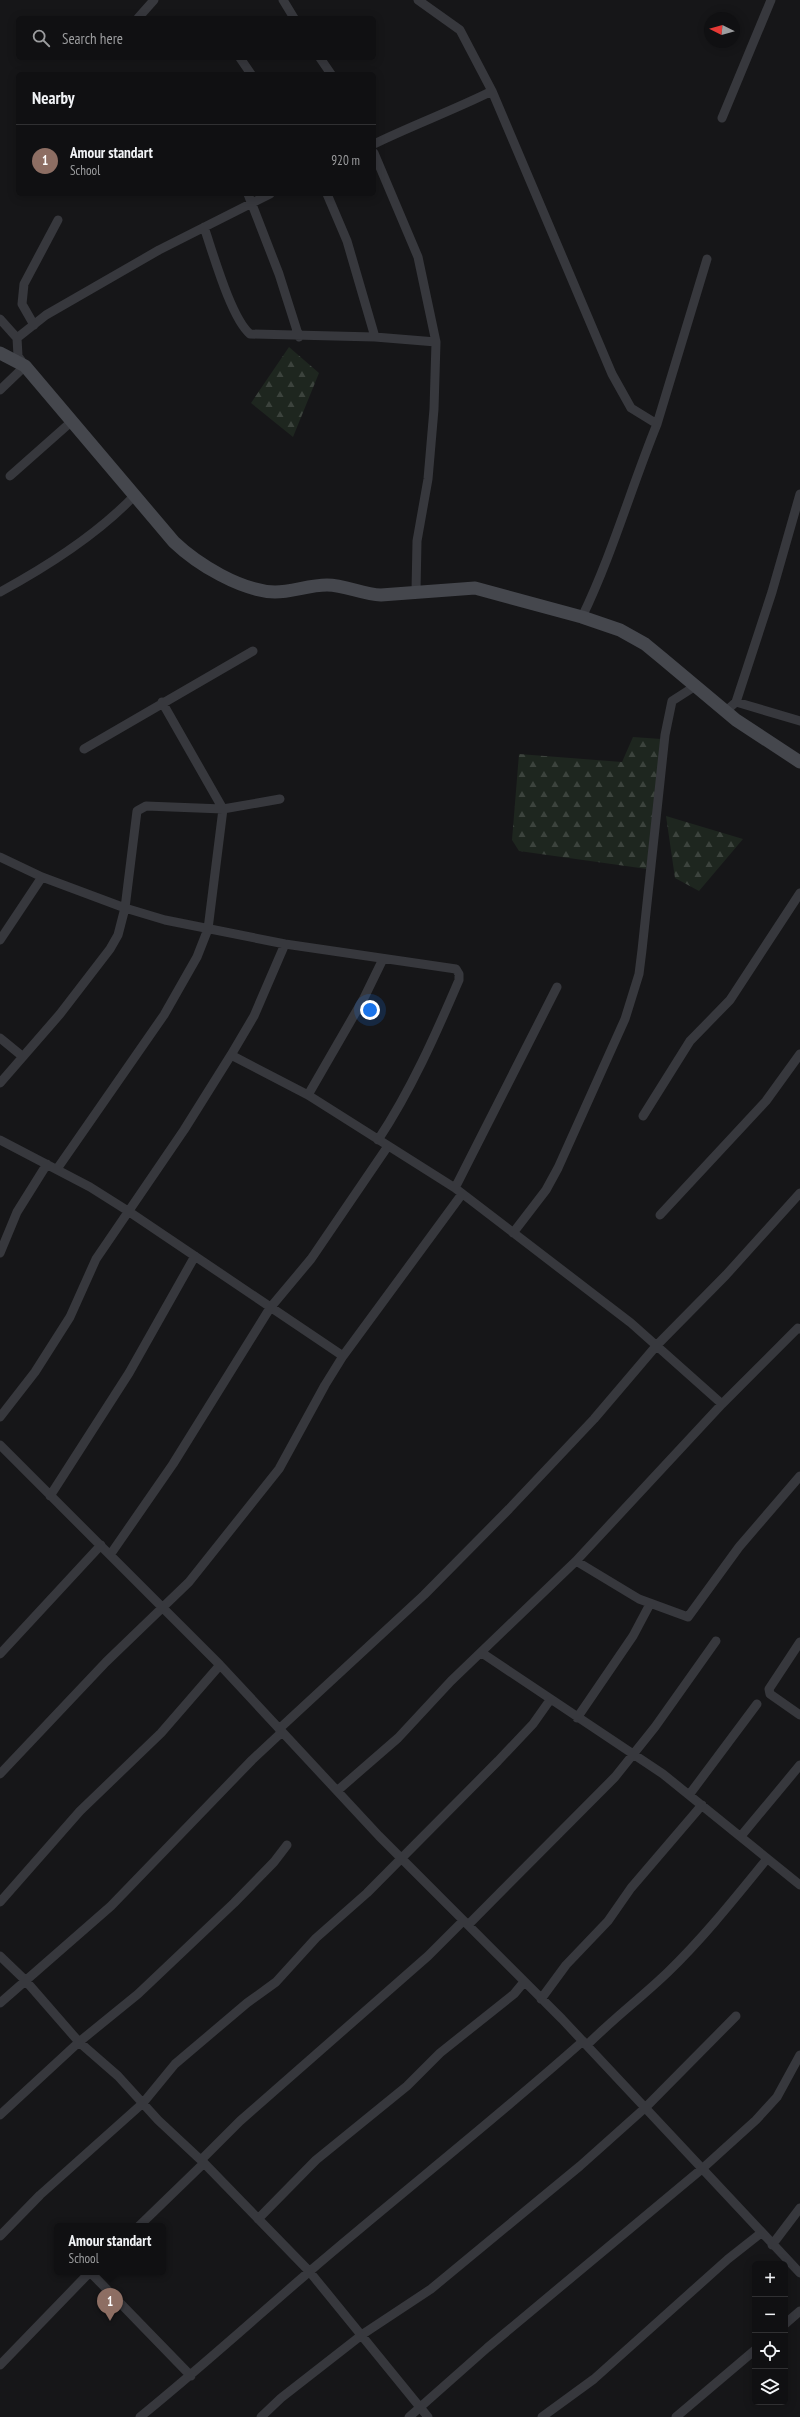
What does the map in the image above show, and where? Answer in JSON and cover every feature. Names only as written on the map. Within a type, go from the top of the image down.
[{"type":"street","points":[[140,16],[154,0]]},
{"type":"street","points":[[283,0],[293,16]]},
{"type":"street","points":[[418,0],[460,30],[492,91],[612,374],[631,408],[657,424]]},
{"type":"street","points":[[722,118],[771,0]]},
{"type":"street","points":[[241,60],[250,72]]},
{"type":"street","points":[[321,60],[330,72]]},
{"type":"street","points":[[376,143],[425,119],[450,112],[492,91]]},
{"type":"street","points":[[376,158],[418,256],[436,342],[434,409],[428,479],[417,541],[416,591]]},
{"type":"street","points":[[17,338],[46,315],[204,227],[250,198],[260,196]]},
{"type":"street","points":[[328,196],[347,241],[375,337]]},
{"type":"street","points":[[250,198],[299,337]]},
{"type":"street","points":[[34,325],[22,304],[24,284],[58,220]]},
{"type":"street","points":[[204,227],[236,314],[243,328],[250,334],[299,337],[375,337],[436,342]]},
{"type":"street","points":[[582,617],[601,577],[634,480],[657,424],[707,259]]},
{"type":"street","points":[[0,319],[17,338],[18,356],[25,366],[174,542],[189,557],[230,579],[248,586],[275,592],[328,585],[366,594],[475,588],[582,617],[620,630],[645,644],[697,685],[731,706],[800,721]]},
{"type":"street","points":[[0,353],[25,366]]},
{"type":"street","points":[[0,390],[25,366]]},
{"type":"street","points":[[10,476],[71,422]]},
{"type":"street","points":[[800,494],[772,592],[731,706],[736,720],[800,762]]},
{"type":"street","points":[[0,592],[39,571],[107,521],[135,495]]},
{"type":"street","points":[[84,749],[162,702],[253,651]]},
{"type":"street","points":[[513,1234],[546,1190],[558,1168],[625,1019],[639,974],[666,728],[672,701],[697,685]]},
{"type":"street","points":[[57,1169],[164,1015],[197,957],[208,929],[223,809],[162,702]]},
{"type":"street","points":[[0,1083],[60,1014],[110,949],[118,934],[125,908],[138,811],[146,806],[223,809],[280,799]]},
{"type":"street","points":[[0,857],[42,877],[125,908],[208,929],[285,944],[456,969],[459,974],[459,980],[432,1043],[410,1088],[378,1140]]},
{"type":"street","points":[[0,940],[42,877]]},
{"type":"street","points":[[643,1116],[690,1042],[730,1000],[800,893]]},
{"type":"street","points":[[0,1417],[35,1372],[70,1317],[96,1259],[184,1130],[231,1055],[254,1016],[285,944]]},
{"type":"street","points":[[308,1095],[364,998],[383,959]]},
{"type":"street","points":[[0,1774],[161,1607],[189,1582],[278,1469],[343,1356],[458,1191],[557,987]]},
{"type":"street","points":[[0,1038],[22,1056]]},
{"type":"street","points":[[660,1215],[766,1101],[800,1054]]},
{"type":"street","points":[[231,1055],[308,1095],[458,1191],[585,1287],[657,1345],[722,1404]]},
{"type":"street","points":[[0,1140],[57,1169],[128,1211],[343,1356]]},
{"type":"street","points":[[110,1555],[173,1464],[270,1308],[311,1259],[388,1146]]},
{"type":"street","points":[[0,1253],[17,1212],[47,1164]]},
{"type":"street","points":[[0,2003],[111,1906],[281,1731],[424,1595],[594,1419],[657,1345],[726,1275],[800,1193]]},
{"type":"street","points":[[50,1496],[129,1373],[195,1256]]},
{"type":"street","points":[[337,1791],[398,1738],[451,1681],[576,1562],[722,1404],[800,1328]]},
{"type":"street","points":[[0,1445],[220,1665],[401,1858],[585,2043],[703,2168],[772,2245],[800,2273]]},
{"type":"street","points":[[576,1562],[650,1604],[683,1617],[688,1617],[693,1613],[739,1547],[800,1476]]},
{"type":"street","points":[[0,1654],[101,1545]]},
{"type":"street","points":[[577,1718],[633,1636],[650,1604]]},
{"type":"street","points":[[142,2223],[202,2162],[240,2120],[465,1923],[562,1832],[615,1777],[634,1754],[716,1641]]},
{"type":"street","points":[[800,1642],[769,1689],[770,1694],[800,1715]]},
{"type":"street","points":[[482,1653],[577,1718],[634,1754],[741,1836],[766,1860],[799,1881]]},
{"type":"street","points":[[0,1902],[80,1811],[161,1732],[220,1665]]},
{"type":"street","points":[[0,2236],[40,2195],[143,2103],[175,2064],[247,2003],[276,1982],[316,1938],[367,1894],[533,1724],[550,1700]]},
{"type":"street","points":[[689,1795],[757,1704]]},
{"type":"street","points":[[741,1836],[800,1765]]},
{"type":"street","points":[[541,1999],[566,1966],[608,1921],[631,1888],[702,1805]]},
{"type":"street","points":[[0,2115],[79,2042],[138,1994],[234,1903],[274,1862],[287,1845]]},
{"type":"street","points":[[140,2417],[191,2376],[309,2271],[608,2024],[668,1972],[725,1911],[766,1860]]},
{"type":"street","points":[[0,1956],[25,1980],[79,2042],[118,2076],[309,2271],[326,2294],[362,2334],[419,2408],[428,2417]]},
{"type":"street","points":[[258,2219],[316,2160],[407,2086],[440,2053],[514,1994],[524,1982]]},
{"type":"street","points":[[260,2417],[362,2334],[431,2289],[580,2166],[646,2107],[736,2016]]},
{"type":"street","points":[[409,2417],[487,2348],[703,2168],[756,2120],[777,2097],[800,2055]]},
{"type":"street","points":[[772,2245],[800,2208]]},
{"type":"street","points":[[542,2417],[594,2379],[728,2260],[761,2233]]},
{"type":"street","points":[[0,2365],[87,2275]]},
{"type":"street","points":[[93,2275],[191,2376]]},
{"type":"street","points":[[788,2322],[800,2312]]},
{"type":"street","points":[[676,2417],[752,2353]]},
{"type":"green space","points":[[289,347],[319,373],[293,437],[251,403]]},
{"type":"green space","points":[[633,737],[661,739],[647,869],[519,851],[512,840],[519,754],[622,762]]},
{"type":"green space","points":[[666,816],[743,839],[699,891],[675,878]]},
{"type":"place","name":"Amour standart","points":[[110,2321]]}]
